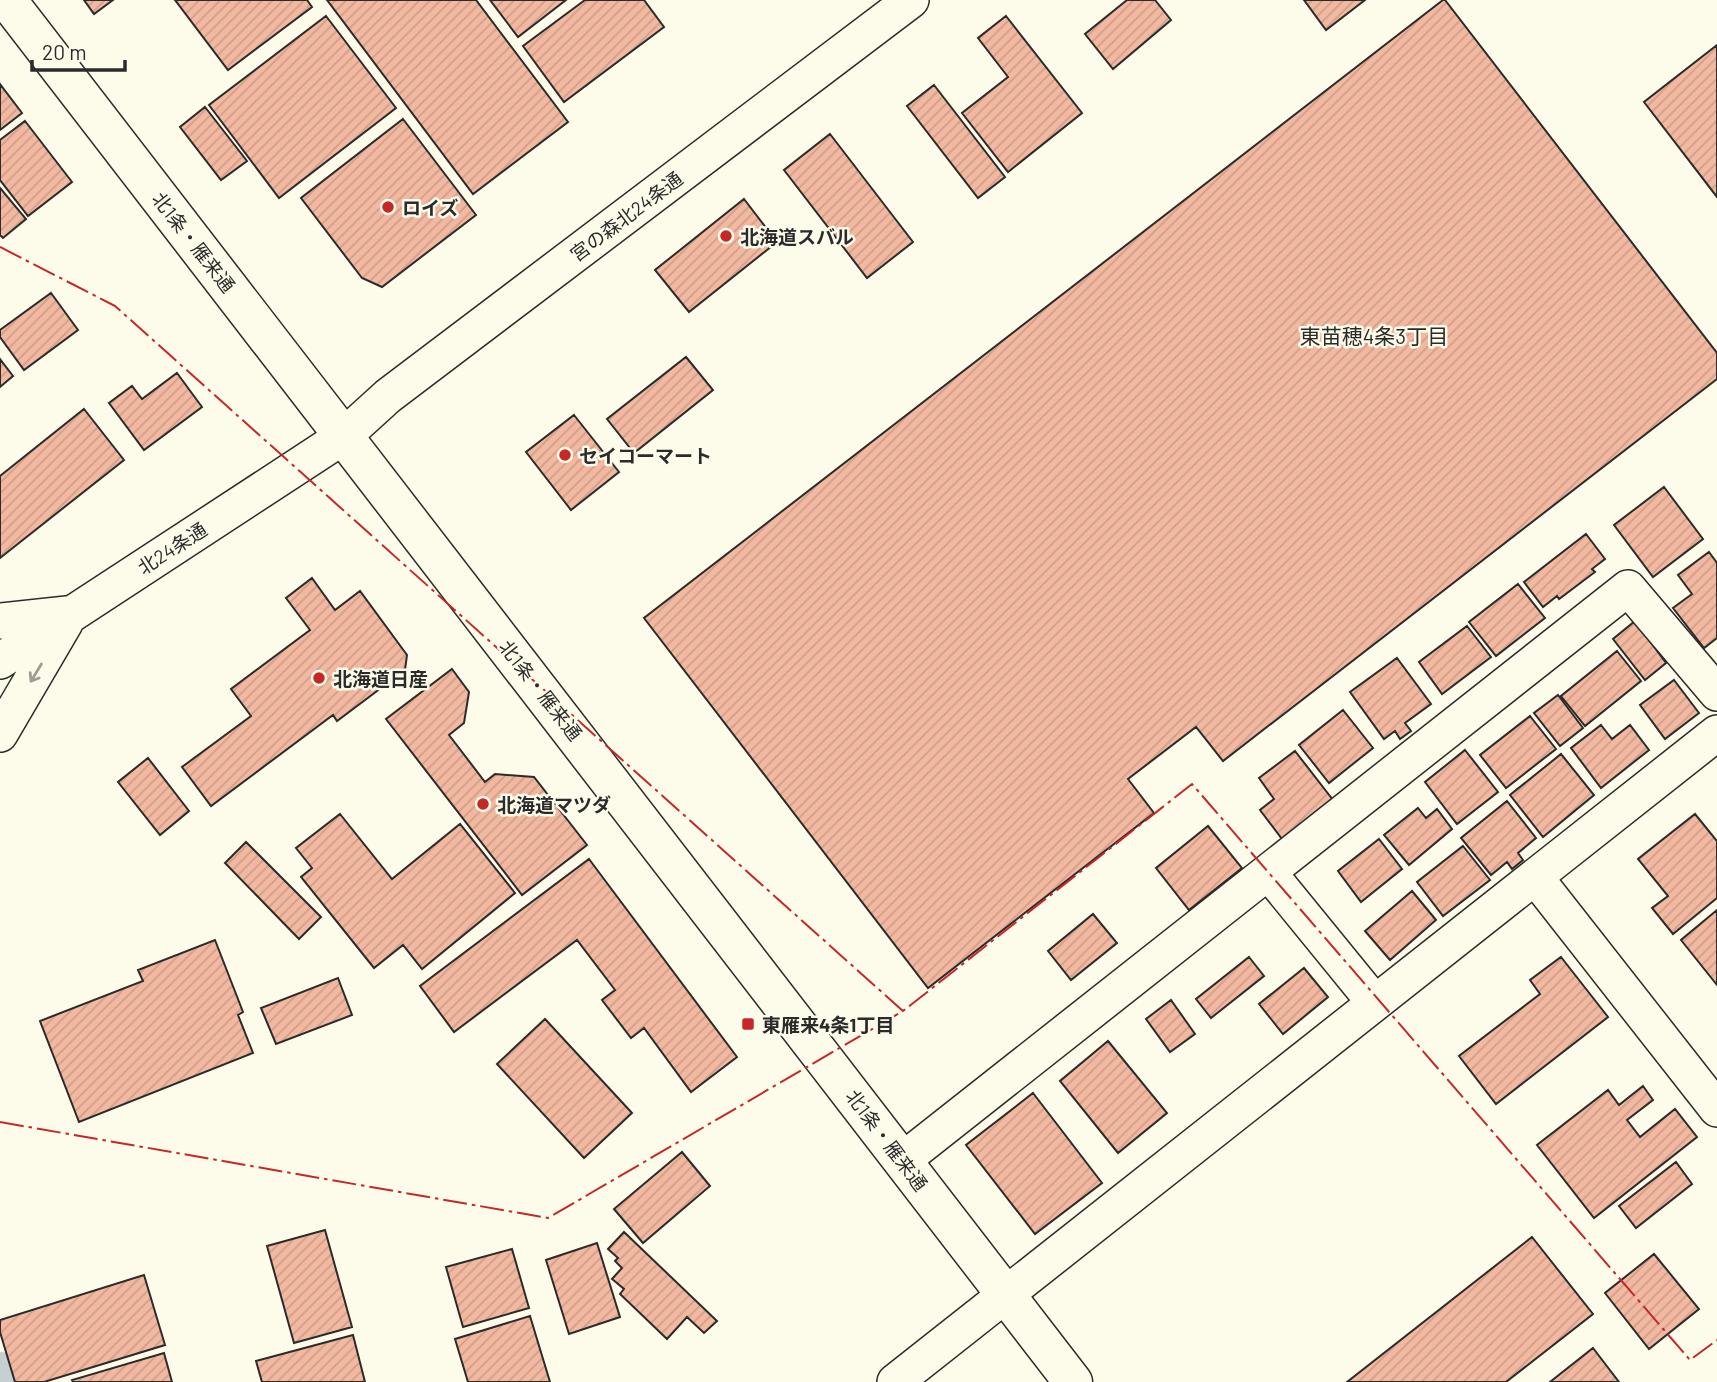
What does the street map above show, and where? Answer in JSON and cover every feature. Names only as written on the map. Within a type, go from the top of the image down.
[{"type":"highway","name":"北1条・雁来通","points":[[7,0],[1073,1382]]},
{"type":"street","name":"宮の森北24条通","points":[[344,436],[388,396],[911,0]]},
{"type":"street","name":"北24条通","points":[[0,661],[344,436]]},
{"type":"street","points":[[903,1160],[1628,588],[1717,693]]},
{"type":"street","points":[[0,621],[71,614]]},
{"type":"street","points":[[0,734],[71,614]]},
{"type":"street","points":[[895,1382],[1717,733]]},
{"type":"street","points":[[1269,873],[1375,1003]]},
{"type":"street","points":[[1535,877],[1717,1109]]},
{"type":"building","points":[[84,0],[113,0],[94,14]]},
{"type":"building","points":[[175,0],[307,0],[312,7],[228,70]]},
{"type":"building","points":[[327,0],[476,0],[568,122],[473,194]]},
{"type":"building","points":[[490,0],[566,0],[518,37]]},
{"type":"building","points":[[585,0],[644,0],[664,27],[564,102],[523,46]]},
{"type":"building","points":[[1127,0],[1155,0],[1171,20],[1113,69],[1085,34]]},
{"type":"building","points":[[1304,0],[1365,0],[1326,30]]},
{"type":"building","points":[[1443,0],[1717,353],[1717,379],[1223,761],[1196,727],[1128,779],[1154,813],[928,988],[644,618]]},
{"type":"building","points":[[326,16],[396,108],[279,198],[209,105]]},
{"type":"building","points":[[1006,16],[1082,113],[1008,172],[962,113],[1008,77],[978,38]]},
{"type":"building","points":[[1717,45],[1717,197],[1644,102]]},
{"type":"building","points":[[0,84],[22,113],[0,130]]},
{"type":"building","points":[[934,85],[1005,177],[978,198],[907,106]]},
{"type":"building","points":[[205,107],[247,161],[221,180],[180,127]]},
{"type":"building","name":"ロイズ","points":[[403,119],[476,215],[382,287],[362,278],[301,198]]},
{"type":"building","points":[[25,121],[72,182],[28,216],[0,180],[0,140]]},
{"type":"building","points":[[830,134],[913,242],[867,278],[784,170]]},
{"type":"building","points":[[0,188],[26,219],[3,238],[0,235]]},
{"type":"building","points":[[744,199],[777,242],[689,312],[655,270]]},
{"type":"building","points":[[51,293],[78,330],[24,370],[0,337],[0,330]]},
{"type":"building","points":[[686,357],[713,390],[634,453],[607,419]]},
{"type":"building","points":[[0,359],[13,376],[0,387]]},
{"type":"building","points":[[177,373],[202,407],[144,450],[109,403],[132,386],[142,399]]},
{"type":"building","points":[[84,409],[124,460],[0,558],[0,476]]},
{"type":"building","points":[[574,415],[619,472],[571,510],[526,452]]},
{"type":"building","points":[[1664,487],[1703,539],[1653,577],[1614,525]]},
{"type":"building","points":[[1586,534],[1605,559],[1592,569],[1595,572],[1559,599],[1557,596],[1543,607],[1524,582]]},
{"type":"building","points":[[1709,552],[1717,563],[1717,638],[1704,648],[1673,608],[1692,594],[1678,575]]},
{"type":"building","points":[[312,578],[335,610],[360,591],[407,655],[405,670],[337,721],[333,715],[211,806],[182,767],[251,716],[231,689],[310,630],[286,598]]},
{"type":"building","points":[[1518,584],[1545,618],[1496,656],[1469,622]]},
{"type":"building","points":[[1635,621],[1666,663],[1645,680],[1613,639]]},
{"type":"building","points":[[1467,626],[1491,657],[1442,694],[1419,662]]},
{"type":"building","points":[[1617,651],[1641,681],[1585,726],[1561,696]]},
{"type":"building","points":[[1397,658],[1431,704],[1405,723],[1411,731],[1400,739],[1395,731],[1384,739],[1350,692]]},
{"type":"building","points":[[452,669],[469,692],[464,723],[449,735],[485,782],[495,774],[534,777],[587,845],[522,895],[386,719]]},
{"type":"building","points":[[1674,680],[1699,713],[1665,739],[1640,705]]},
{"type":"building","points":[[1558,695],[1583,728],[1560,746],[1534,713]]},
{"type":"building","points":[[1343,710],[1373,748],[1329,783],[1299,745]]},
{"type":"building","points":[[1530,716],[1556,749],[1506,788],[1480,755]]},
{"type":"building","points":[[1601,725],[1612,739],[1630,725],[1649,750],[1601,788],[1571,748]]},
{"type":"building","points":[[1465,750],[1498,792],[1457,824],[1425,782]]},
{"type":"building","points":[[1295,751],[1333,800],[1282,839],[1260,810],[1274,799],[1259,778]]},
{"type":"building","points":[[1561,754],[1594,795],[1543,837],[1510,795]]},
{"type":"building","points":[[148,758],[189,811],[160,835],[118,782]]},
{"type":"building","points":[[1507,801],[1536,838],[1518,853],[1523,860],[1512,869],[1507,862],[1491,875],[1461,838]]},
{"type":"building","points":[[1418,808],[1426,818],[1437,809],[1452,829],[1409,865],[1384,835]]},
{"type":"building","points":[[340,814],[392,879],[460,824],[515,893],[422,969],[403,945],[374,968],[301,877],[312,868],[296,848]]},
{"type":"building","points":[[1695,814],[1717,841],[1717,898],[1673,934],[1652,908],[1668,896],[1638,859]]},
{"type":"building","points":[[1208,826],[1242,868],[1189,910],[1156,868]]},
{"type":"building","points":[[1379,839],[1402,869],[1361,902],[1338,871]]},
{"type":"building","points":[[246,842],[321,917],[299,939],[225,863]]},
{"type":"building","points":[[1463,846],[1490,880],[1443,916],[1417,882]]},
{"type":"building","points":[[589,859],[737,1057],[691,1092],[644,1028],[631,1038],[602,1000],[615,990],[577,940],[454,1032],[420,986]]},
{"type":"building","points":[[1412,891],[1436,920],[1390,960],[1365,931]]},
{"type":"building","points":[[1717,910],[1717,985],[1681,940]]},
{"type":"building","points":[[1093,914],[1117,943],[1071,980],[1048,951]]},
{"type":"building","points":[[215,940],[243,1012],[238,1015],[253,1053],[79,1122],[40,1021],[143,981],[138,970]]},
{"type":"building","points":[[1249,957],[1264,976],[1211,1018],[1196,999]]},
{"type":"building","points":[[1561,957],[1608,1017],[1496,1104],[1459,1056],[1540,994],[1530,980]]},
{"type":"building","points":[[1304,968],[1328,997],[1283,1034],[1259,1004]]},
{"type":"building","points":[[338,978],[352,1015],[276,1044],[261,1008]]},
{"type":"building","points":[[1171,1000],[1195,1034],[1170,1052],[1146,1019]]},
{"type":"building","points":[[545,1019],[632,1113],[584,1158],[497,1064]]},
{"type":"building","points":[[1108,1041],[1167,1113],[1118,1153],[1060,1081]]},
{"type":"building","points":[[1643,1086],[1653,1100],[1627,1120],[1640,1137],[1675,1109],[1697,1137],[1594,1218],[1537,1145],[1608,1090],[1619,1105]]},
{"type":"building","points":[[1033,1093],[1102,1183],[1035,1234],[966,1145]]},
{"type":"building","points":[[682,1152],[710,1186],[643,1243],[614,1209]]},
{"type":"building","points":[[1676,1162],[1692,1184],[1636,1228],[1619,1206]]},
{"type":"building","points":[[325,1230],[352,1327],[294,1343],[267,1246]]},
{"type":"building","points":[[624,1232],[717,1321],[704,1333],[687,1317],[667,1339],[620,1294],[624,1289],[612,1279],[622,1268],[615,1261],[618,1258],[608,1249]]},
{"type":"building","points":[[1532,1237],[1593,1314],[1506,1382],[1347,1382]]},
{"type":"building","points":[[597,1243],[620,1317],[569,1334],[546,1260]]},
{"type":"building","points":[[512,1249],[529,1308],[463,1327],[446,1267]]},
{"type":"building","points":[[1654,1254],[1699,1309],[1649,1349],[1605,1293]]},
{"type":"building","points":[[144,1275],[165,1345],[44,1382],[15,1382],[0,1332],[0,1320]]},
{"type":"building","points":[[530,1316],[550,1382],[468,1382],[455,1339]]},
{"type":"building","points":[[353,1335],[365,1382],[262,1382],[256,1361]]},
{"type":"building","points":[[1593,1348],[1619,1382],[1550,1382]]},
{"type":"building","points":[[164,1353],[172,1382],[72,1380]]},
{"type":"power","points":[[0,247],[115,306],[903,1011]]},
{"type":"power","points":[[0,1122],[548,1218],[903,1011],[1192,784],[1690,1360],[1717,1340]]},
{"type":"place","name":"ロイズ","points":[[388,207]]},
{"type":"place","name":"北海道スバル","points":[[726,236]]},
{"type":"place","name":"セイコーマート","points":[[565,455]]},
{"type":"place","name":"北海道日産","points":[[319,678]]},
{"type":"place","name":"北海道マツダ","points":[[483,804]]},
{"type":"place","name":"東雁来4条1丁目","points":[[748,1024]]},
{"type":"district","name":"東苗穂4条3丁目","points":[[1374,335]]}]
